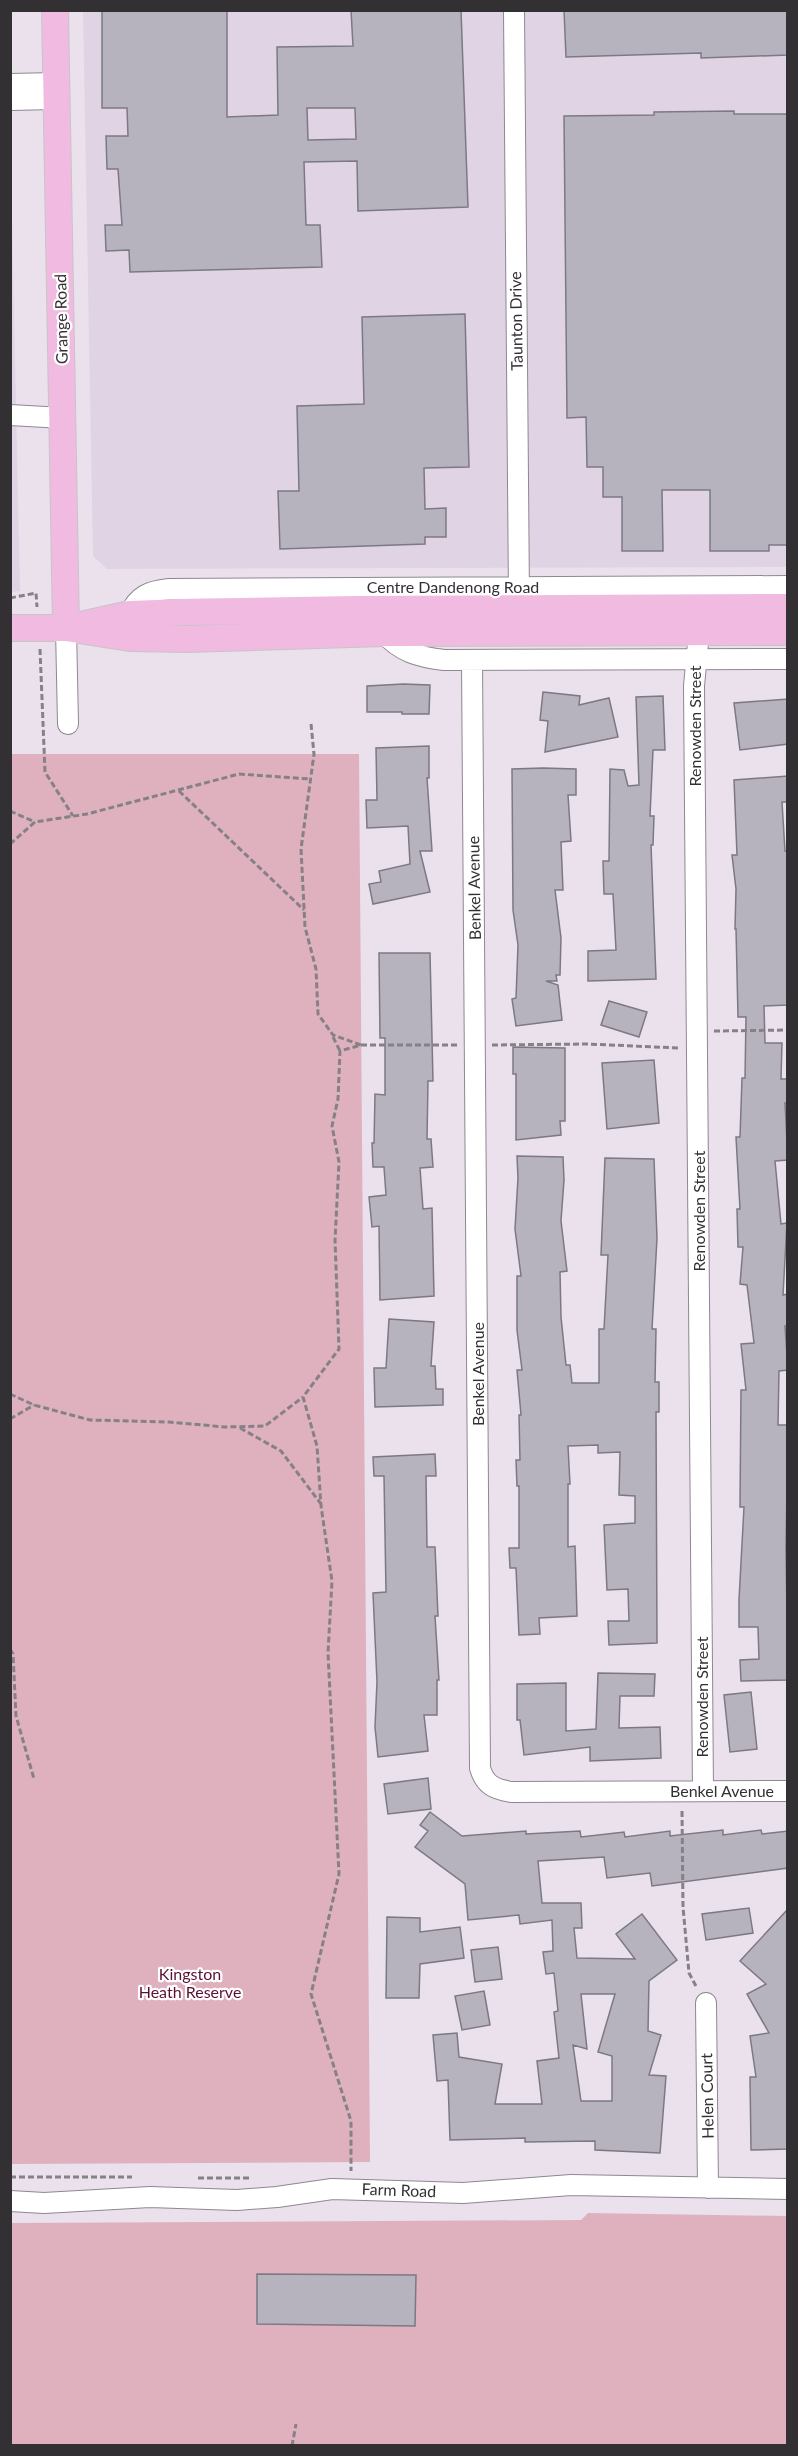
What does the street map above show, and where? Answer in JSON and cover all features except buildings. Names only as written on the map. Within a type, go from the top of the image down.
[{"type":"main road","name":"Grange Road","points":[[55,10],[66,628]]},
{"type":"main road","name":"Centre Dandenong Road","points":[[66,628],[130,614],[344,609],[788,608]]},
{"type":"main road","name":"Centre Dandenong Road","points":[[10,628],[66,628],[130,638],[175,639],[384,633],[519,609],[699,632],[788,632]]},
{"type":"street","name":"Taunton Drive","points":[[514,10],[519,609]]},
{"type":"street","points":[[10,84],[56,91]]},
{"type":"street","points":[[10,100],[56,91]]},
{"type":"street","points":[[10,415],[63,418]]},
{"type":"street","name":"Centre Dandenong Road","points":[[519,609],[788,586]]},
{"type":"street","points":[[66,628],[68,724]]},
{"type":"street","name":"Renowden Street","points":[[699,632],[696,660],[697,1040],[703,1791]]},
{"type":"street","points":[[384,633],[394,645],[421,657],[472,660],[788,659]]},
{"type":"street","name":"Benkel Avenue","points":[[472,660],[480,1768],[488,1784],[496,1789],[511,1792],[788,1791]]},
{"type":"street","name":"Helen Court","points":[[706,2004],[708,2188]]},
{"type":"street","name":"Farm Road","points":[[10,2201],[44,2203],[150,2197],[237,2200],[351,2188],[463,2193],[571,2184],[788,2189]]},
{"type":"path","points":[[10,598],[36,593],[45,772],[73,816]]},
{"type":"path","points":[[10,1394],[34,1406],[90,1420],[239,1427],[265,1426],[303,1397],[339,1349],[335,1240],[339,1162],[332,1126],[338,1099],[340,1051],[333,1035],[318,1014],[316,969],[305,927],[301,849],[314,754],[311,724]]},
{"type":"path","points":[[10,844],[36,822],[73,816],[179,791],[239,774],[310,779]]},
{"type":"path","points":[[179,791],[304,910]]},
{"type":"path","points":[[10,811],[36,822]]},
{"type":"path","points":[[340,1051],[361,1045],[586,1044],[697,1040],[788,1030]]},
{"type":"path","points":[[333,1035],[361,1045]]},
{"type":"path","points":[[303,1397],[317,1446],[321,1506],[332,1581],[328,1653],[339,1874],[311,1994],[351,2121],[351,2188]]},
{"type":"path","points":[[10,1419],[34,1406]]},
{"type":"path","points":[[239,1427],[281,1452],[321,1506]]},
{"type":"path","points":[[10,1648],[14,1654],[16,1716],[34,1779]]},
{"type":"path","points":[[682,1791],[683,1907],[689,1973],[706,2004]]},
{"type":"path","points":[[292,2445],[296,2424]]},
{"type":"shaded area","points":[[83,11],[787,11],[787,567],[107,569],[93,556]]},
{"type":"shaded area","points":[[10,127],[20,591],[11,592],[10,592]]},
{"type":"green space","name":"Kingston Heath Reserve","points":[[10,754],[359,754],[370,2162],[11,2164]]},
{"type":"green space","points":[[588,2213],[787,2216],[787,2445],[11,2445],[10,2223],[581,2220]]}]
